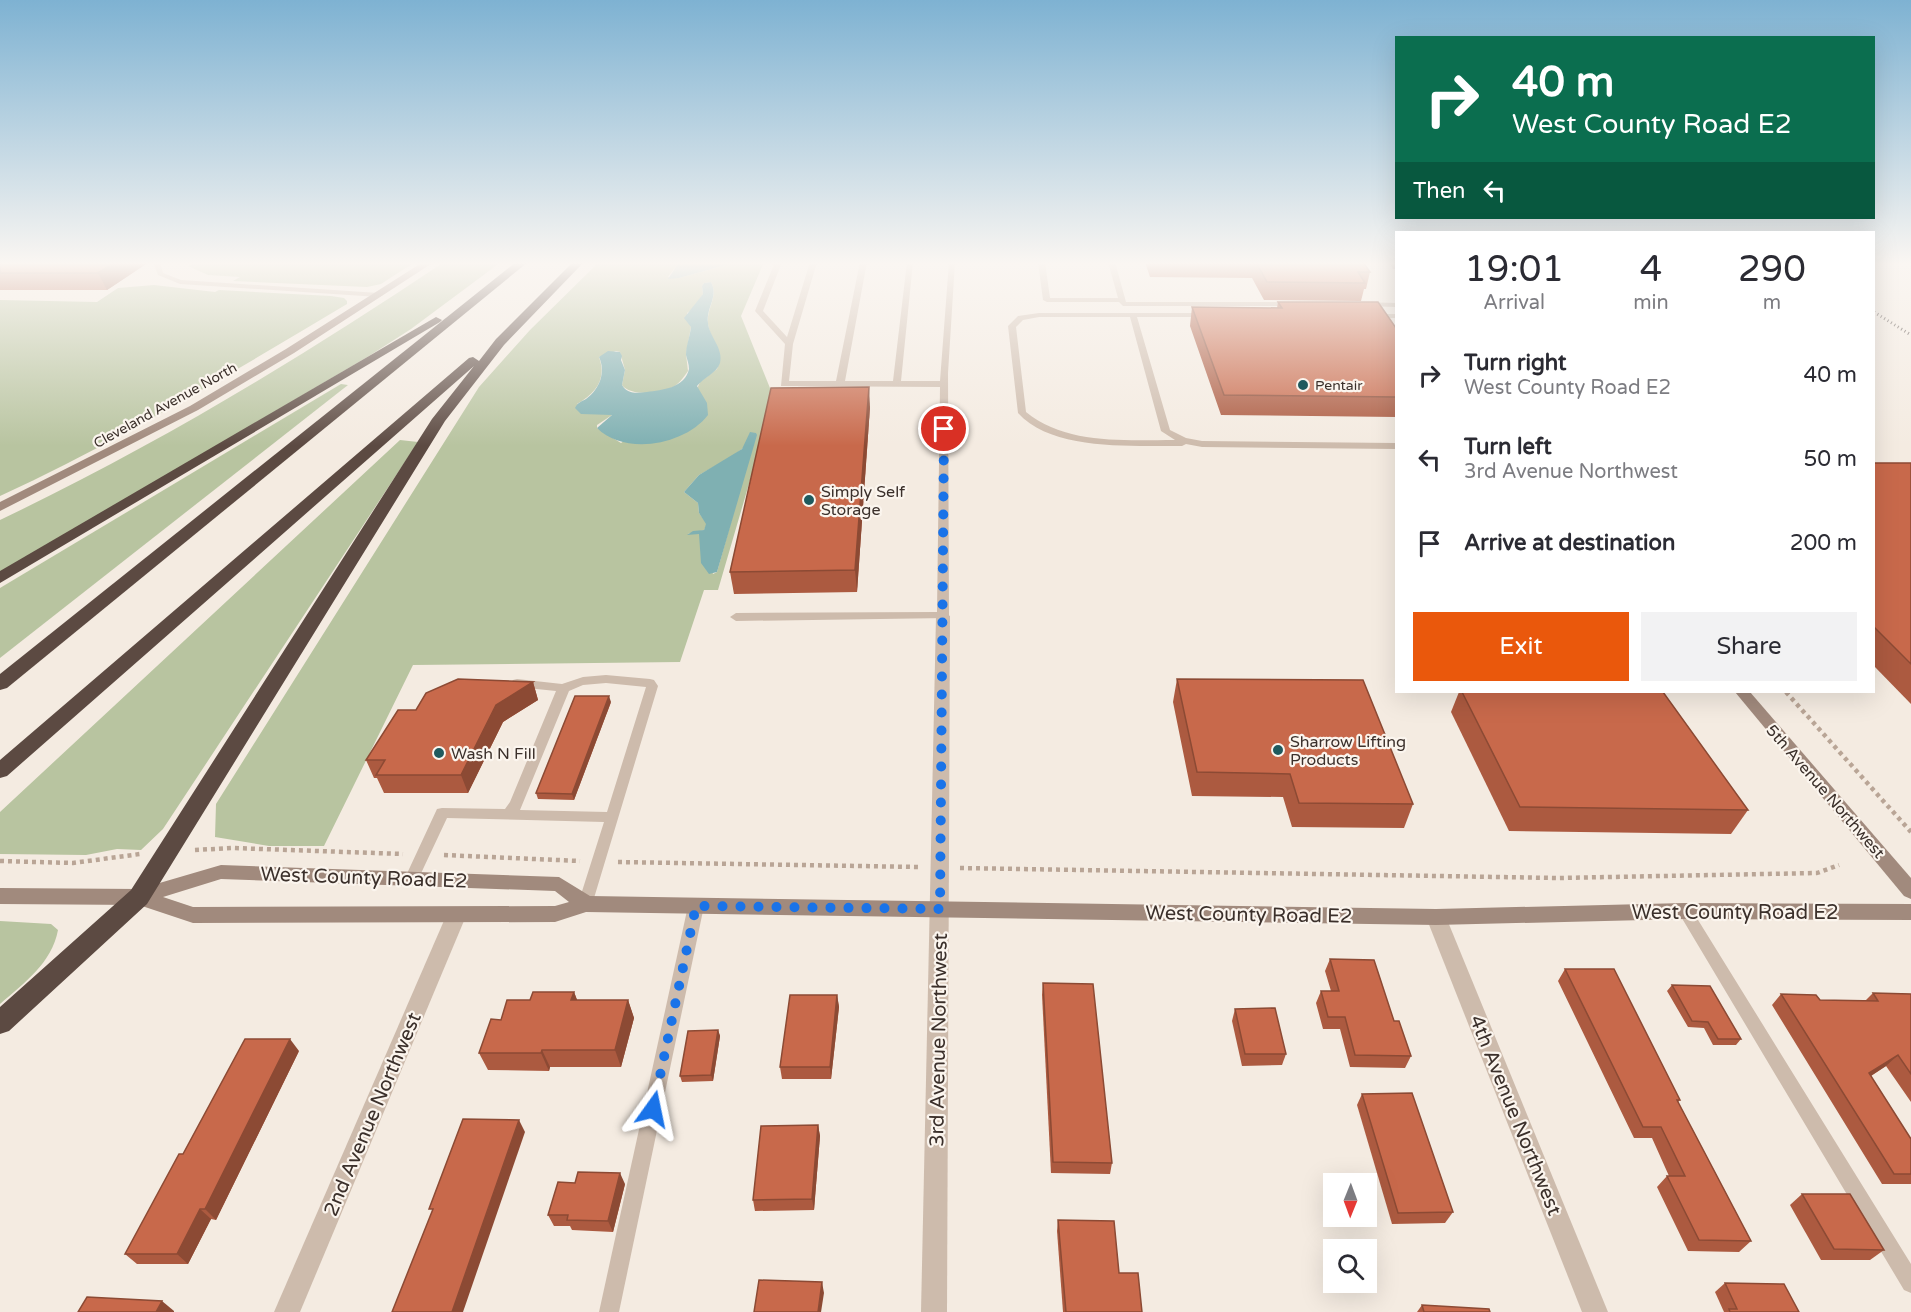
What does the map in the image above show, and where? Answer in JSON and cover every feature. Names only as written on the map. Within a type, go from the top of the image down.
[{"type":"highway","points":[[0,578],[431,323]]},
{"type":"highway","points":[[0,684],[447,323]]},
{"type":"highway","points":[[0,771],[516,323]]},
{"type":"highway","points":[[0,1023],[140,897],[439,419],[469,378],[517,323]]},
{"type":"street","name":"Cleveland Avenue North","points":[[0,507],[194,408],[333,323]]},
{"type":"street","name":"3rd Avenue Northwest","points":[[934,1312],[943,616]]},
{"type":"street","name":"5th Avenue Northwest","points":[[1743,693],[1911,891]]},
{"type":"street","name":"West County Road E2","points":[[0,896],[140,897],[221,872],[559,884],[586,904]]},
{"type":"street","name":"West County Road E2","points":[[140,897],[193,915],[555,914],[586,904],[1436,917],[1685,911],[1911,912]]},
{"type":"street","name":"2nd Avenue Northwest","points":[[287,1312],[456,916]]},
{"type":"street","name":"4th Avenue Northwest","points":[[1436,917],[1595,1312]]},
{"type":"lane","points":[[770,323],[789,344]]},
{"type":"lane","points":[[795,323],[789,344],[784,384],[944,384]]},
{"type":"lane","points":[[840,384],[852,323]]},
{"type":"lane","points":[[897,384],[903,323]]},
{"type":"lane","name":"3rd Avenue Northwest","points":[[943,616],[944,373],[948,323]]},
{"type":"lane","points":[[1015,323],[1012,326],[1022,413],[1029,422],[1049,432],[1108,442],[1395,446]]},
{"type":"lane","points":[[1135,323],[1166,431],[1179,440],[1190,443]]},
{"type":"lane","points":[[736,617],[943,616]]},
{"type":"lane","points":[[500,682],[564,688],[574,682],[615,681],[650,683],[652,686],[586,904]]},
{"type":"lane","points":[[509,814],[516,804],[564,688]]},
{"type":"lane","points":[[411,880],[442,813],[613,817]]},
{"type":"lane","points":[[609,1312],[696,906]]},
{"type":"lane","points":[[1685,911],[1911,1282]]},
{"type":"path","points":[[1787,693],[1911,832]]},
{"type":"path","points":[[233,848],[599,862],[1558,878],[1817,873],[1839,865]]},
{"type":"path","points":[[0,861],[73,863],[128,855]]},
{"type":"green space","points":[[0,323],[315,323],[133,429],[0,496]]},
{"type":"green space","points":[[350,323],[419,323],[369,356],[0,573],[0,520],[58,492],[171,431]]},
{"type":"green space","points":[[537,323],[690,323],[686,354],[688,371],[681,381],[666,390],[653,393],[626,389],[622,385],[625,370],[620,352],[616,351],[599,357],[601,379],[590,395],[577,404],[612,415],[597,425],[597,428],[621,443],[697,389],[700,382],[717,369],[719,351],[708,323],[744,323],[774,398],[718,590],[704,590],[680,662],[413,665],[324,846],[269,846],[215,837],[216,804],[479,387]],"holes":[[[756,433],[717,572],[713,574],[700,534],[688,534],[704,530],[707,524],[699,513],[698,503],[684,492],[699,475],[742,449]]]},
{"type":"green space","points":[[341,384],[348,385],[0,658],[0,588]]},
{"type":"green space","points":[[400,440],[418,442],[163,829],[141,850],[117,849],[86,855],[0,854],[0,812]]},
{"type":"green space","points":[[0,921],[51,924],[58,930],[50,953],[36,972],[0,1004]]},
{"type":"water","points":[[688,323],[708,323],[721,358],[716,370],[697,386],[707,403],[708,415],[698,425],[670,440],[638,444],[623,442],[609,437],[597,428],[612,415],[581,414],[575,408],[578,403],[591,395],[598,385],[602,374],[599,357],[608,351],[620,352],[625,370],[622,385],[630,392],[640,393],[666,389],[678,384],[687,375],[689,369],[686,355],[691,327]]},
{"type":"water","points":[[750,432],[757,435],[717,572],[709,574],[701,563],[699,534],[687,535],[693,531],[704,530],[706,524],[699,513],[698,503],[684,492],[699,475],[742,449]]},
{"type":"building","name":"Pentair","points":[[1198,323],[1393,323],[1395,327],[1395,397],[1224,395]]},
{"type":"building","name":"Simply Self Storage","points":[[869,387],[855,570],[730,572],[771,388]]},
{"type":"building","points":[[1875,463],[1911,463],[1911,664],[1875,628]]},
{"type":"building","name":"Wash N Fill","points":[[458,679],[533,682],[496,705],[461,775],[376,775],[385,760],[366,760],[398,710],[416,710],[426,693]]},
{"type":"building","name":"Sharrow Lifting Products","points":[[1177,679],[1363,680],[1413,804],[1299,803],[1290,774],[1197,772]]},
{"type":"building","points":[[1463,693],[1664,693],[1748,810],[1520,807]]},
{"type":"building","points":[[575,696],[609,696],[572,794],[536,793]]},
{"type":"building","points":[[1330,959],[1374,960],[1394,1021],[1399,1021],[1411,1056],[1355,1055],[1345,1017],[1328,1017],[1321,991],[1339,991]]},
{"type":"building","points":[[1565,969],[1614,969],[1680,1100],[1677,1100],[1751,1241],[1699,1240],[1667,1176],[1685,1176],[1661,1127],[1643,1127]]},
{"type":"building","points":[[1043,983],[1093,984],[1112,1163],[1053,1162]]},
{"type":"building","points":[[1672,985],[1710,986],[1741,1039],[1718,1039],[1708,1022],[1692,1021]]},
{"type":"building","points":[[533,992],[574,992],[571,1000],[628,1000],[615,1050],[479,1053],[491,1019],[501,1020],[507,1000],[530,1000]]},
{"type":"building","points":[[1873,993],[1911,994],[1911,1074],[1898,1055],[1869,1073],[1911,1139],[1911,1174],[1894,1174],[1781,994],[1816,995],[1820,1000],[1878,1001]]},
{"type":"building","points":[[790,995],[837,995],[830,1067],[780,1067]]},
{"type":"building","points":[[1275,1008],[1286,1054],[1245,1054],[1235,1009]]},
{"type":"building","points":[[718,1030],[711,1075],[680,1076],[688,1031]]},
{"type":"building","points":[[245,1039],[290,1039],[205,1209],[200,1209],[177,1254],[125,1254],[179,1154],[183,1154]]},
{"type":"building","points":[[1412,1093],[1453,1212],[1398,1213],[1362,1094]]},
{"type":"building","points":[[463,1119],[519,1120],[452,1312],[392,1312],[433,1209],[429,1209]]},
{"type":"building","points":[[818,1125],[812,1199],[753,1200],[761,1126]]},
{"type":"building","points":[[578,1172],[620,1173],[608,1221],[567,1220],[568,1215],[548,1215],[558,1182],[575,1183]]},
{"type":"building","points":[[1802,1194],[1850,1194],[1884,1250],[1834,1249]]},
{"type":"building","points":[[1058,1220],[1114,1221],[1119,1273],[1138,1273],[1142,1312],[1066,1312]]},
{"type":"building","points":[[759,1280],[822,1282],[818,1312],[754,1312]]},
{"type":"building","points":[[1725,1283],[1784,1284],[1799,1312],[1730,1312],[1729,1309],[1737,1309]]},
{"type":"building","points":[[87,1297],[162,1301],[156,1312],[78,1312]]},
{"type":"building","points":[[1422,1305],[1489,1309],[1490,1312],[1424,1312]]},
{"type":"railway","points":[[1892,323],[1911,335]]},
{"type":"place","name":"Pentair","points":[[1303,385]]},
{"type":"place","name":"Simply Self Storage","points":[[809,500]]},
{"type":"place","name":"Sharrow Lifting Products","points":[[1278,750]]},
{"type":"place","name":"Wash N Fill","points":[[439,753]]},
{"type":"route","points":[[653,1109],[696,906],[940,909],[944,429]]}]
